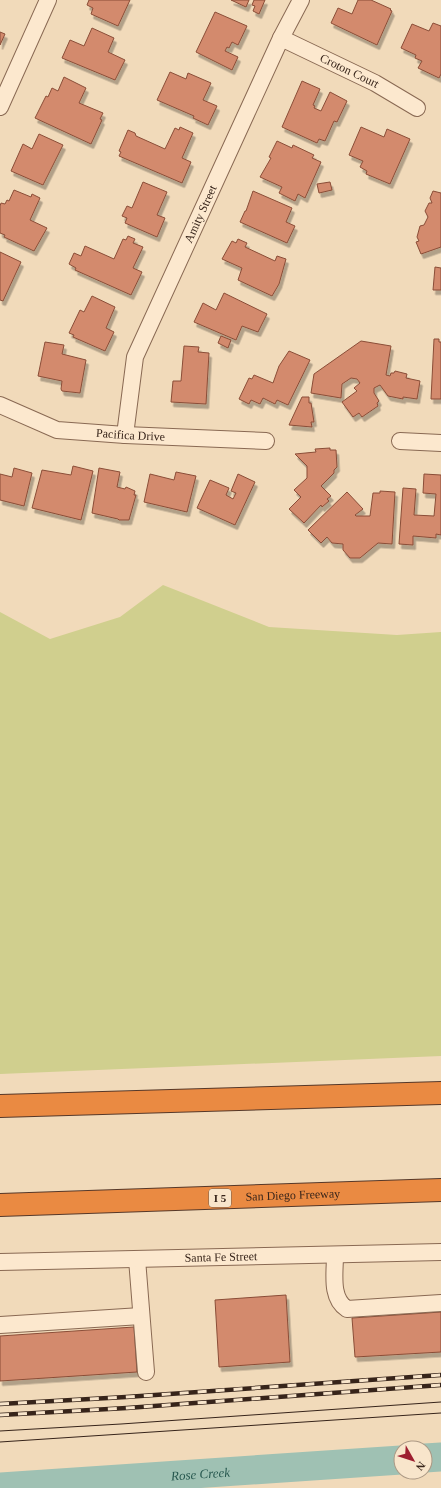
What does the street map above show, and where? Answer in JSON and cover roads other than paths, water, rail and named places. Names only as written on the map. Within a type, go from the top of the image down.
[{"type":"highway","points":[[0,1106],[441,1093]]},
{"type":"highway","name":"San Diego Freeway","points":[[0,1205],[441,1190]]},
{"type":"street","points":[[0,107],[48,0]]},
{"type":"street","name":"Amity Street","points":[[125,436],[135,357],[281,38],[300,0]]},
{"type":"street","name":"Croton Court","points":[[281,38],[375,83],[417,108]]},
{"type":"street","name":"Pacifica Drive","points":[[0,406],[57,430],[125,436],[266,441]]},
{"type":"street","points":[[400,441],[441,443]]},
{"type":"street","name":"Santa Fe Street","points":[[0,1262],[441,1252]]},
{"type":"street","points":[[335,1255],[335,1296],[340,1305],[347,1309],[441,1302]]},
{"type":"street","points":[[137,1259],[146,1372]]},
{"type":"street","points":[[0,1325],[141,1316]]},
{"type":"waterway","name":"Rose Creek","points":[[433,1458],[441,1457]]},
{"type":"waterway","name":"Rose Creek","points":[[0,1487],[393,1461]]},
{"type":"tram line","points":[[0,1431],[441,1402]]},
{"type":"tram line","points":[[0,1442],[441,1413]]},
{"type":"railway","points":[[0,1404],[126,1397],[441,1375]]},
{"type":"railway","points":[[0,1415],[127,1408],[441,1385]]}]
